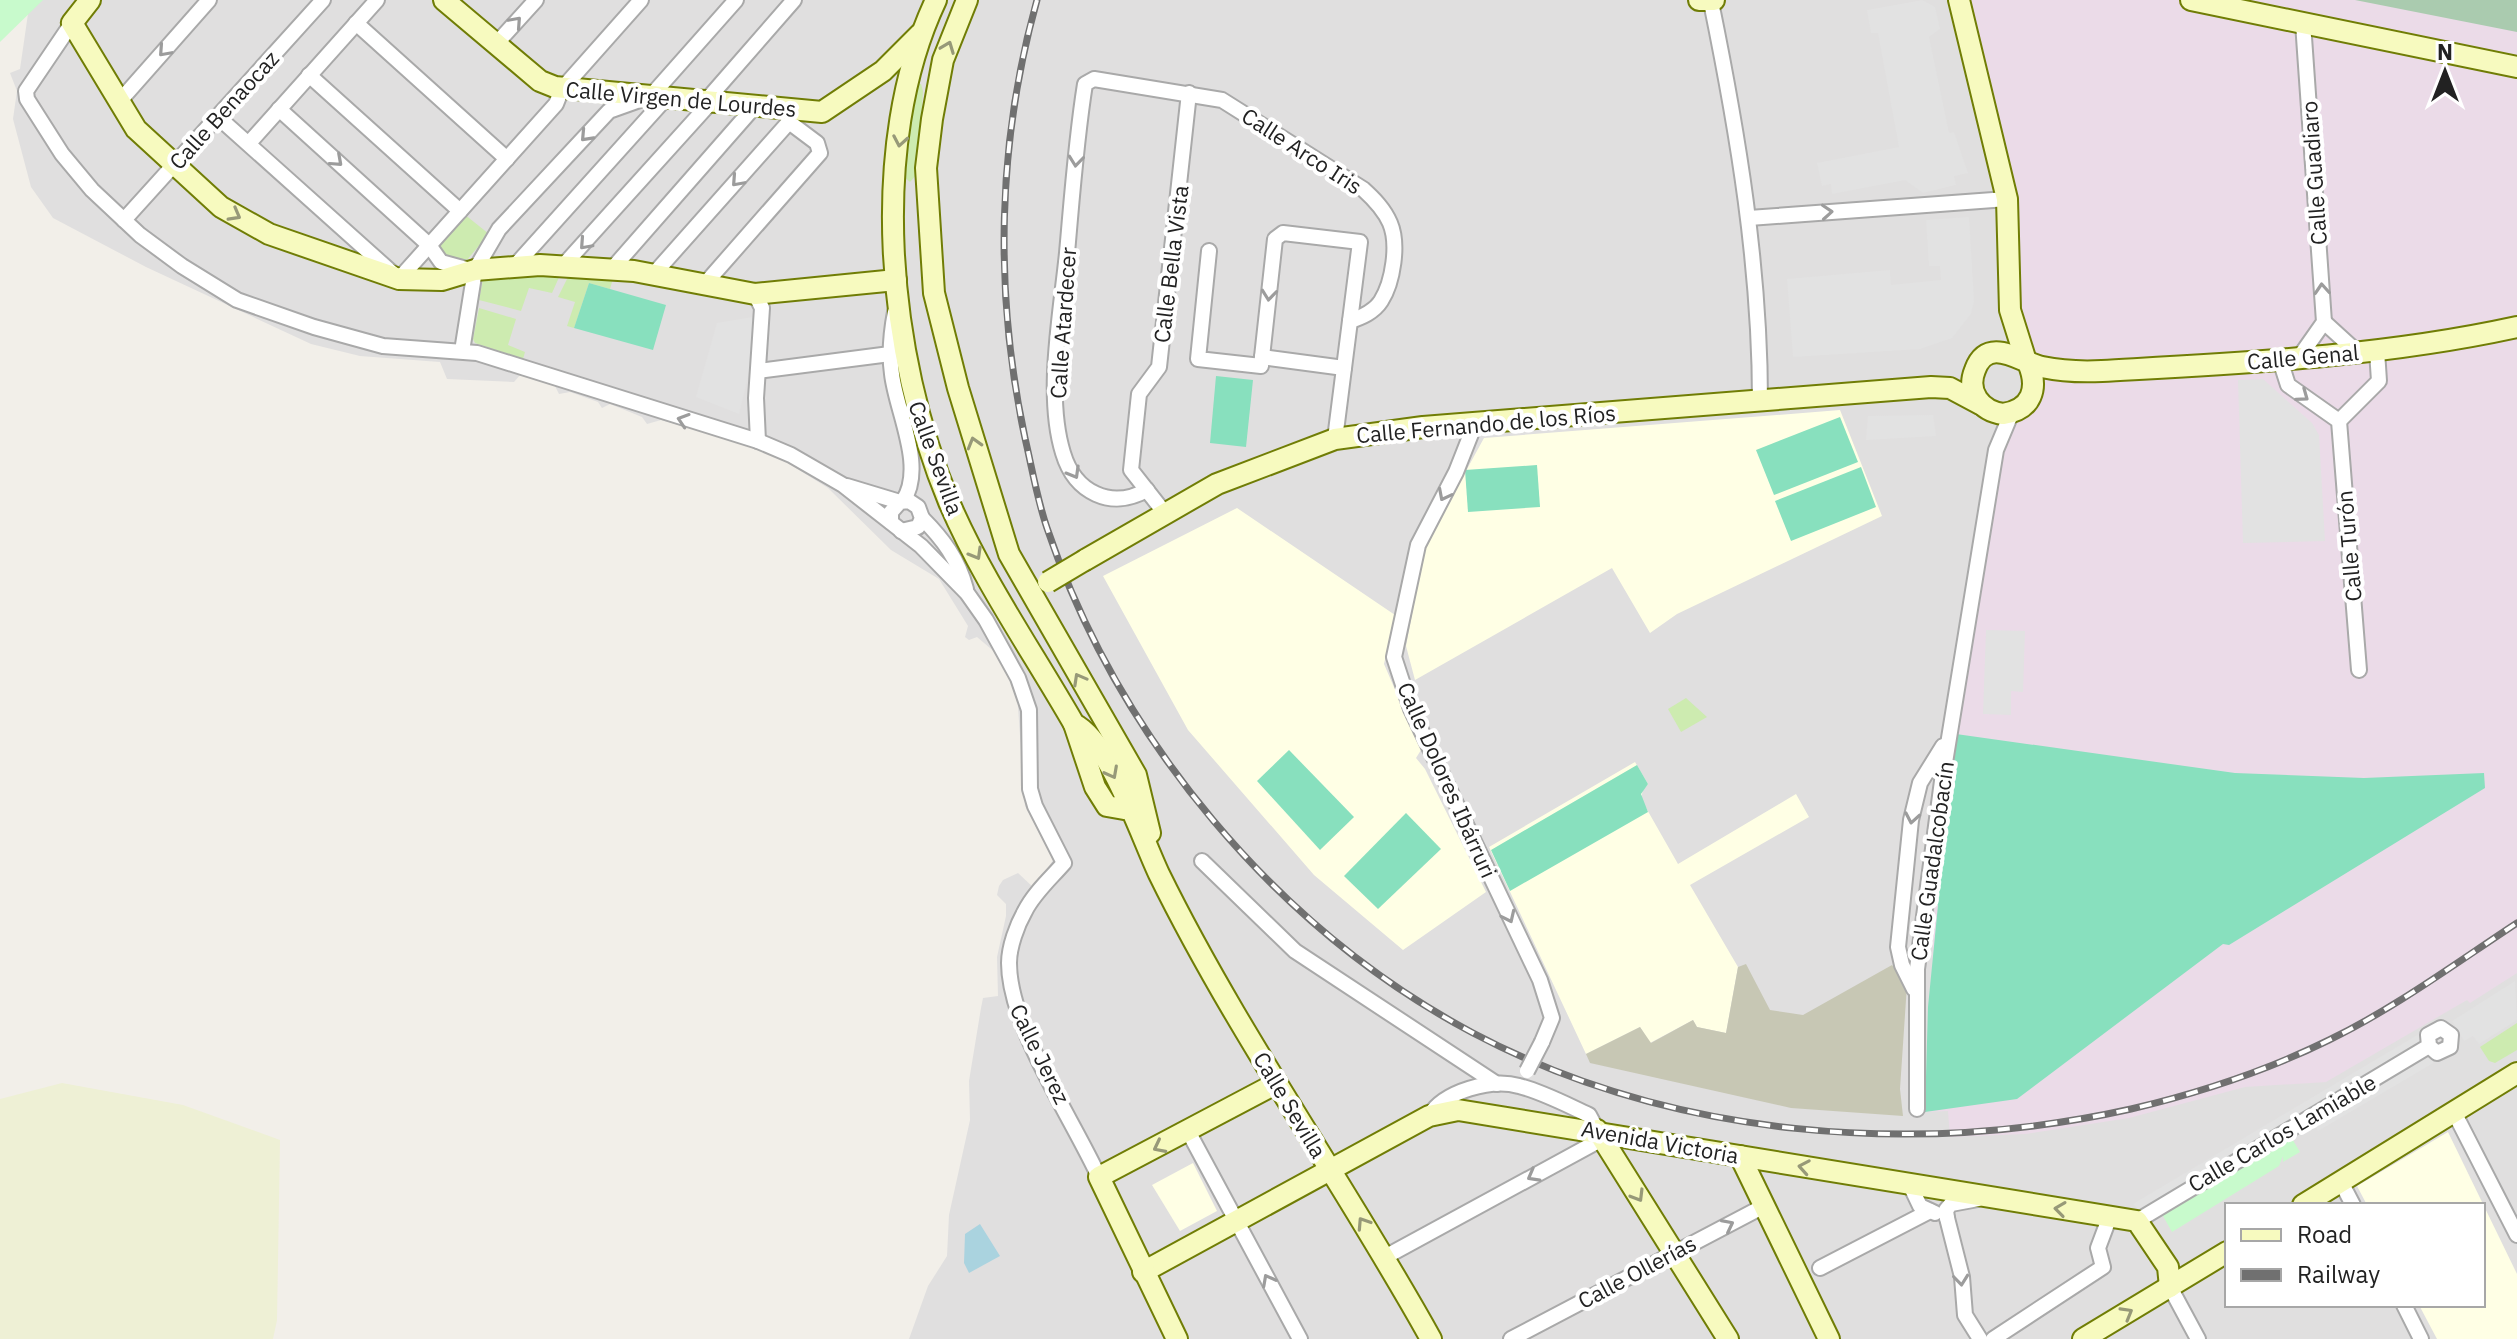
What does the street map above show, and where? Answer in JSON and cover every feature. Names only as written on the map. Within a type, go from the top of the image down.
[{"type":"main road","points":[[90,0],[72,23],[136,129],[221,207],[269,234],[399,279],[442,280],[475,270],[562,267],[612,269],[755,294],[897,290]]},
{"type":"main road","name":"Calle Virgen de Lourdes","points":[[444,0],[540,81],[562,89],[755,106],[788,116],[822,112],[883,71],[920,34]]},
{"type":"main road","name":"Calle Sevilla","points":[[936,0],[920,34],[914,64],[894,175],[894,221],[897,290],[910,384],[949,502],[1074,724],[1100,797],[1107,806],[1118,809],[1129,806],[1156,868],[1277,1083],[1328,1170],[1385,1257],[1431,1339]]},
{"type":"main road","name":"Calle Sevilla","points":[[967,0],[943,60],[927,173],[934,293],[998,527],[1029,591],[1141,786],[1156,868]]},
{"type":"main road","points":[[1959,0],[2007,199],[2010,310],[2034,377],[2021,407],[1984,407],[1972,382],[2010,310]]},
{"type":"main road","points":[[2202,1],[2517,67]]},
{"type":"main road","points":[[883,71],[898,63],[925,68],[932,78],[936,96]]},
{"type":"main road","points":[[894,175],[899,185],[915,188],[927,173]]},
{"type":"main road","points":[[894,221],[900,209],[907,206],[922,208],[929,222]]},
{"type":"main road","name":"Calle Genal","points":[[2027,362],[2088,372],[2289,360],[2444,343],[2517,327]]},
{"type":"main road","points":[[1982,360],[2001,351],[2016,354],[2027,362]]},
{"type":"main road","name":"Calle Fernando de los Ríos","points":[[1931,387],[1982,360]]},
{"type":"main road","name":"Calle Genal","points":[[2021,407],[2046,385],[2088,372]]},
{"type":"main road","name":"Calle Fernando de los Ríos","points":[[1029,591],[1217,484],[1335,439],[1472,423],[1931,387],[1950,388],[1984,407]]},
{"type":"main road","points":[[1129,806],[1138,791],[1131,771]]},
{"type":"main road","points":[[2306,1203],[2517,1073]]},
{"type":"main road","points":[[1099,1177],[1277,1083]]},
{"type":"main road","name":"Avenida Victoria","points":[[1143,1272],[1461,1101],[1599,1134],[2137,1221]]},
{"type":"main road","points":[[1599,1134],[1728,1339]]},
{"type":"main road","points":[[1740,1156],[1829,1339]]},
{"type":"main road","name":"Calle Jerez","points":[[1099,1177],[1177,1339]]},
{"type":"main road","points":[[2137,1221],[2168,1267],[2170,1287]]},
{"type":"main road","points":[[2083,1339],[2225,1253]]},
{"type":"street","points":[[118,103],[209,0]]},
{"type":"street","name":"Calle Benaocaz","points":[[124,220],[323,0]]},
{"type":"street","points":[[250,142],[377,0]]},
{"type":"street","points":[[496,44],[536,0]]},
{"type":"street","points":[[218,117],[250,142],[399,279],[556,104],[562,89],[641,0]]},
{"type":"street","points":[[513,268],[627,142],[736,0]]},
{"type":"street","points":[[562,267],[794,0]]},
{"type":"street","points":[[1708,1],[1749,218],[1758,309],[1760,401]]},
{"type":"street","points":[[72,23],[26,91],[27,99],[62,154],[124,220],[182,266],[237,300],[314,327],[383,346],[462,351],[758,441],[791,455],[843,485],[902,501],[914,503],[922,518],[914,530],[896,527],[891,512],[902,501],[910,490],[911,471],[890,354],[897,290]]},
{"type":"street","points":[[356,23],[507,159]]},
{"type":"street","name":"Calle Guadiaro","points":[[2303,23],[2324,322]]},
{"type":"street","points":[[309,75],[460,211]]},
{"type":"street","name":"Calle Arco Iris","points":[[1085,84],[1094,79],[1222,100],[1363,189],[1379,204],[1395,239],[1389,278],[1380,302],[1367,315],[1350,321]]},
{"type":"street","name":"Calle Atardecer","points":[[1085,84],[1061,308],[1057,419],[1063,454],[1079,483],[1098,497],[1129,500],[1147,490]]},
{"type":"street","name":"Calle Bella Vista","points":[[1164,512],[1131,470],[1139,394],[1159,367],[1189,93]]},
{"type":"street","points":[[462,351],[475,270],[499,229],[609,111],[659,97]]},
{"type":"street","points":[[612,269],[755,106]]},
{"type":"street","points":[[279,109],[429,245],[441,262],[475,270]]},
{"type":"street","points":[[653,275],[788,116],[817,143],[820,153],[704,285]]},
{"type":"street","points":[[1749,218],[2007,199]]},
{"type":"street","points":[[1209,251],[1198,359],[1261,366],[1275,239],[1283,233],[1360,242],[1335,439]]},
{"type":"street","points":[[755,294],[762,308],[758,441]]},
{"type":"street","points":[[2324,322],[2368,352],[2379,381],[2339,421],[2288,385],[2289,360],[2324,322]]},
{"type":"street","points":[[758,371],[890,354]]},
{"type":"street","points":[[1262,357],[1344,368]]},
{"type":"street","name":"Calle Guadalcobacín","points":[[1984,407],[1996,450]]},
{"type":"street","name":"Calle Guadalcobacín","points":[[1917,1109],[1917,969],[1952,722],[1996,450],[2021,407]]},
{"type":"street","name":"Calle Turón","points":[[2339,421],[2359,670]]},
{"type":"street","name":"Calle Dolores Ibárruri","points":[[1472,423],[1471,434],[1456,472],[1418,545],[1394,657],[1411,709],[1540,980],[1552,1018],[1518,1085]]},
{"type":"street","points":[[879,494],[902,485],[911,471]]},
{"type":"street","name":"Calle Jerez","points":[[843,485],[921,546],[967,593],[1018,678],[1029,710],[1030,789],[1035,806],[1064,863],[1026,908],[1017,929],[1008,960],[1012,996],[1029,1038],[1099,1177]]},
{"type":"street","name":"Calle Jerez","points":[[922,518],[943,539],[960,567],[967,593]]},
{"type":"street","name":"Calle Guadalcobacín","points":[[1919,1000],[1902,965],[1898,947],[1911,820],[1920,783],[1940,756],[1952,722]]},
{"type":"street","points":[[1202,861],[1295,951],[1497,1084]]},
{"type":"street","name":"Calle Carlos Lamiable","points":[[2137,1221],[2429,1046]]},
{"type":"street","points":[[1385,1257],[1599,1134],[1589,1115],[1518,1085],[1497,1084],[1461,1101]]},
{"type":"street","points":[[2454,1112],[2517,1235]]},
{"type":"street","points":[[1188,1131],[1300,1339]]},
{"type":"street","points":[[2341,1182],[2352,1203]]},
{"type":"street","points":[[1910,1185],[1920,1206],[1947,1218]]},
{"type":"street","points":[[1980,1339],[1965,1315],[1962,1277],[1946,1210],[1951,1204],[1991,1199]]},
{"type":"street","name":"Calle Ollerías","points":[[1511,1339],[1764,1206]]},
{"type":"street","points":[[1820,1268],[1930,1211]]},
{"type":"street","points":[[1993,1339],[2103,1267],[2098,1248],[2110,1216]]},
{"type":"street","points":[[2170,1287],[2198,1339]]},
{"type":"street","points":[[2405,1307],[2421,1339]]},
{"type":"shaded area","points":[[30,0],[1962,0],[2517,752],[2517,1339],[909,1339],[928,1286],[947,1256],[949,1215],[970,1120],[969,1081],[981,1008],[983,998],[998,996],[997,957],[1006,916],[1006,904],[997,895],[999,886],[1003,880],[1018,873],[1034,888],[1053,860],[1025,806],[1017,693],[997,654],[977,637],[969,640],[965,637],[968,626],[939,579],[891,550],[828,488],[783,460],[746,444],[661,420],[647,424],[642,417],[610,404],[602,408],[598,402],[570,392],[559,394],[555,386],[521,374],[514,382],[447,379],[440,362],[360,356],[311,344],[146,267],[53,218],[31,187],[13,119],[17,91],[10,73],[20,69]]},
{"type":"shaded area","points":[[1922,0],[1935,7],[1940,29],[1929,37],[1949,133],[1954,132],[1968,173],[1954,176],[1956,185],[1923,193],[1905,180],[1832,194],[1831,184],[1822,186],[1817,163],[1899,147],[1878,33],[1871,33],[1867,10]]},
{"type":"shaded area","points":[[1962,0],[2517,0],[2517,973],[2470,1003],[2467,1000],[2326,1082],[2245,1087],[2129,1118],[2026,1134],[1950,1137],[1948,1111],[1925,1112],[1935,904],[1956,734],[1958,672],[1994,432],[2040,380],[2057,374],[2027,355],[2008,324],[2006,199]]},
{"type":"shaded area","points":[[2355,0],[2517,0],[2517,32]]},
{"type":"shaded area","points":[[1969,217],[1974,301],[1971,314],[1952,338],[1920,349],[1793,357],[1787,279],[1890,270],[1891,285],[1941,280],[1940,266],[1929,266],[1926,220]]},
{"type":"shaded area","points":[[753,317],[755,347],[739,414],[696,397],[717,323]]},
{"type":"shaded area","points":[[2263,379],[2312,423],[2319,435],[2325,541],[2243,543],[2238,380]]},
{"type":"shaded area","points":[[1840,410],[1882,516],[1677,614],[1650,633],[1612,568],[1415,680],[1406,646],[1425,546],[1484,438]]},
{"type":"shaded area","points":[[1933,415],[1936,436],[1866,440],[1868,416]]},
{"type":"shaded area","points":[[1237,508],[1395,615],[1384,664],[1421,750],[1416,758],[1425,769],[1486,892],[1403,950],[1314,875],[1188,730],[1103,576]]},
{"type":"shaded area","points":[[1986,630],[2025,631],[2023,692],[2011,691],[2011,715],[1983,714]]},
{"type":"shaded area","points":[[1635,762],[1648,784],[1643,789],[1641,799],[1678,864],[1796,794],[1809,817],[1690,885],[1738,967],[1726,1033],[1697,1027],[1693,1020],[1650,1043],[1640,1027],[1586,1054],[1489,847]]},
{"type":"shaded area","points":[[1746,964],[1770,1010],[1803,1015],[1892,965],[1907,985],[1900,1089],[1903,1116],[1791,1108],[1590,1063],[1586,1054],[1640,1027],[1651,1043],[1693,1020],[1697,1027],[1726,1033],[1738,967]]},
{"type":"shaded area","points":[[2515,981],[2517,1020],[2479,1044],[2473,1036],[2464,1041],[2452,1021]]},
{"type":"shaded area","points":[[2419,1034],[2435,1062],[2318,1131],[2309,1115],[2141,1212],[2133,1204]]},
{"type":"shaded area","points":[[62,1083],[183,1105],[280,1140],[277,1320],[273,1339],[0,1339],[0,1099]]},
{"type":"shaded area","points":[[2448,1132],[2482,1203],[2366,1203],[2357,1186]]},
{"type":"shaded area","points":[[1193,1163],[1217,1211],[1180,1231],[1152,1185]]},
{"type":"shaded area","points":[[2485,1208],[2517,1274],[2517,1339],[2437,1339],[2420,1307],[2485,1307]]},
{"type":"green space","points":[[0,0],[43,0],[0,42]]},
{"type":"green space","points":[[917,84],[921,84],[923,91],[918,173],[910,182],[903,176]]},
{"type":"green space","points":[[464,214],[489,234],[466,261],[453,262],[438,252],[439,242]]},
{"type":"green space","points":[[561,273],[552,293],[529,288],[521,311],[479,300],[483,279]]},
{"type":"green space","points":[[570,273],[614,275],[610,289],[589,283],[574,328],[567,326],[575,302],[558,297]]},
{"type":"green space","points":[[589,283],[666,305],[653,350],[574,328]]},
{"type":"green space","points":[[479,308],[516,319],[508,345],[525,352],[523,359],[475,343],[473,339]]},
{"type":"green space","points":[[1216,376],[1253,380],[1246,447],[1210,443]]},
{"type":"green space","points":[[1840,417],[1858,462],[1774,495],[1756,450]]},
{"type":"green space","points":[[1537,465],[1540,507],[1468,512],[1465,470]]},
{"type":"green space","points":[[1861,467],[1876,507],[1791,541],[1775,501]]},
{"type":"green space","points":[[1686,698],[1707,717],[1681,732],[1668,709]]},
{"type":"green space","points":[[1956,734],[2235,773],[2364,778],[2484,773],[2485,788],[2229,945],[2223,944],[2017,1099],[1925,1112],[1928,1007],[1938,905],[1935,904]]},
{"type":"green space","points":[[1289,750],[1354,817],[1320,850],[1257,781]]},
{"type":"green space","points":[[1637,765],[1648,784],[1641,794],[1648,812],[1510,891],[1491,850]]},
{"type":"green space","points":[[1406,813],[1441,849],[1378,909],[1344,876]]},
{"type":"green space","points":[[2517,1023],[2517,1050],[2495,1063],[2489,1061],[2480,1047]]},
{"type":"green space","points":[[2288,1132],[2300,1152],[2283,1162],[2283,1156],[2279,1166],[2172,1232],[2163,1216],[2166,1209],[2270,1146],[2278,1146],[2271,1143]]},
{"type":"water","points":[[980,1224],[1000,1256],[969,1273],[964,1263],[965,1234]]},
{"type":"railway","points":[[1037,0],[1014,108],[1007,163],[1005,273],[1015,383],[1047,528],[1078,606],[1116,681],[1161,753],[1213,820],[1271,883],[1334,940],[1401,990],[1473,1033],[1549,1068],[1629,1096],[1711,1116],[1795,1128],[1880,1134],[1965,1132],[2049,1124],[2131,1109],[2257,1071],[2329,1040],[2378,1014],[2517,923]]}]
